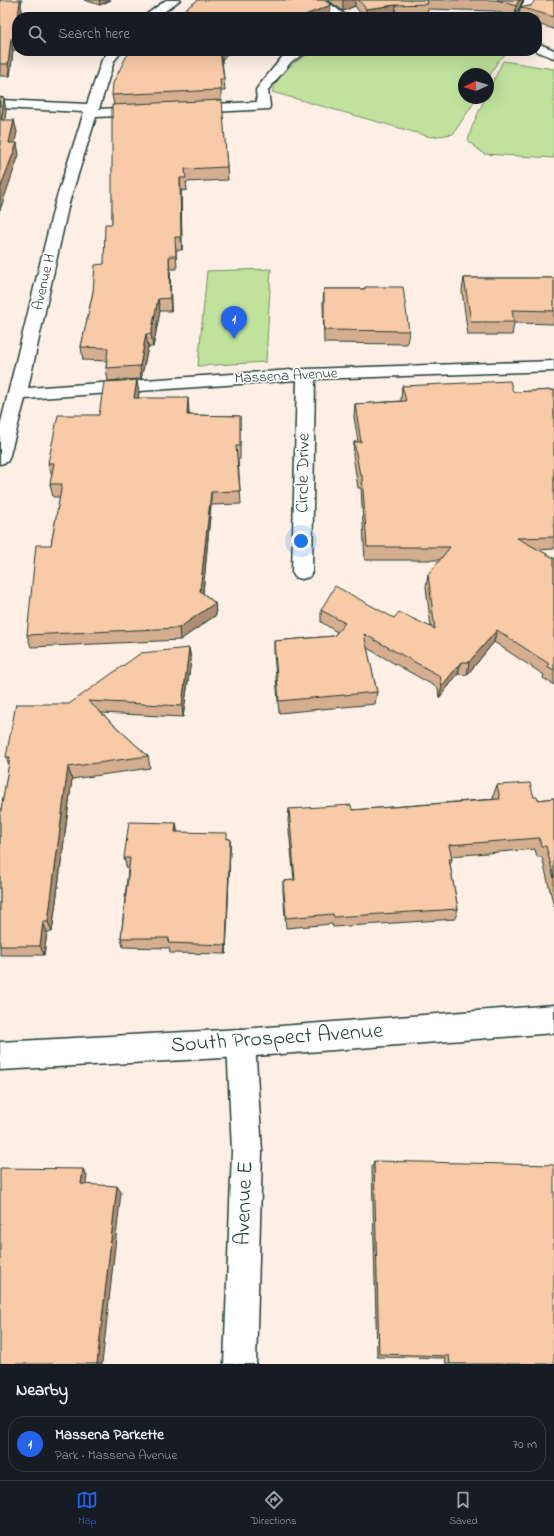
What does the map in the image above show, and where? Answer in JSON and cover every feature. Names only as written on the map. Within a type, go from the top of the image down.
[{"type":"street","points":[[156,12],[174,0]]},
{"type":"street","points":[[317,0],[335,12]]},
{"type":"street","points":[[525,12],[532,0]]},
{"type":"street","points":[[542,49],[554,54]]},
{"type":"street","name":"Avenue H","points":[[0,458],[18,394],[62,203],[108,60],[112,56]]},
{"type":"street","points":[[181,110],[264,106],[262,90],[287,59],[293,56]]},
{"type":"street","points":[[0,104],[91,111],[158,111]]},
{"type":"street","name":"Massena Avenue","points":[[18,394],[306,374],[554,366]]},
{"type":"street","name":"Circle Drive","points":[[302,572],[306,374]]},
{"type":"street","name":"South Prospect Avenue","points":[[0,1056],[241,1043],[554,1019]]},
{"type":"street","name":"Avenue E","points":[[240,1364],[247,1151],[241,1043]]},
{"type":"green space","points":[[305,56],[504,56],[498,61],[494,68],[458,68],[458,104],[473,104],[453,134],[431,137],[272,92],[279,78]]},
{"type":"green space","points":[[503,61],[554,69],[554,158],[484,154],[468,141],[472,127],[482,104],[494,104],[494,80]]},
{"type":"green space","points":[[271,269],[266,362],[198,366],[207,271]]},
{"type":"building","points":[[0,0],[20,0],[19,12],[12,12],[12,39],[8,64],[0,64]]},
{"type":"building","points":[[198,0],[324,0],[331,5],[313,12],[181,12]]},
{"type":"building","points":[[359,0],[427,0],[428,4],[396,5],[366,9]]},
{"type":"building","points":[[497,0],[519,0],[516,6]]},
{"type":"building","points":[[535,0],[554,0],[554,17],[542,13],[542,12],[520,7],[531,6]]},
{"type":"building","points":[[221,56],[224,79],[220,79],[221,90],[112,95],[113,83],[126,57]]},
{"type":"building","points":[[0,97],[4,98],[1,120],[14,120],[9,143],[17,143],[0,189]]},
{"type":"building","points":[[222,100],[227,167],[185,169],[186,178],[180,178],[181,237],[175,237],[176,256],[169,256],[170,298],[158,299],[151,334],[146,334],[140,366],[106,368],[108,348],[81,347],[93,292],[95,265],[104,264],[105,224],[112,224],[112,105]]},
{"type":"building","points":[[464,278],[554,278],[554,311],[512,310],[514,322],[471,322]]},
{"type":"building","points":[[365,287],[403,287],[409,331],[324,330],[324,289],[365,289]]},
{"type":"building","points":[[137,380],[134,398],[188,398],[187,415],[240,416],[240,446],[236,446],[240,491],[211,492],[200,591],[215,603],[179,628],[27,635],[36,545],[51,545],[62,484],[50,484],[54,463],[48,463],[58,415],[99,415],[104,382]]},
{"type":"building","points":[[510,381],[513,392],[554,390],[554,537],[517,538],[554,558],[554,670],[547,666],[549,664],[497,630],[469,662],[461,662],[442,686],[440,676],[364,634],[377,692],[279,701],[274,641],[334,636],[345,623],[321,610],[335,586],[394,618],[399,612],[435,629],[428,575],[450,547],[367,547],[362,475],[360,475],[354,442],[361,442],[355,404],[406,401],[402,386]]},
{"type":"building","points":[[189,648],[182,706],[88,701],[148,756],[68,767],[48,922],[43,922],[40,946],[0,946],[0,816],[10,757],[6,757],[16,704],[69,704],[141,653]]},
{"type":"building","points":[[530,783],[534,797],[537,797],[538,800],[554,798],[554,878],[546,846],[541,846],[539,838],[449,845],[452,859],[449,859],[458,909],[334,917],[333,914],[286,918],[283,881],[295,880],[289,809],[351,805],[352,810],[500,799],[497,785]]},
{"type":"building","points":[[129,822],[176,823],[175,832],[227,833],[227,839],[230,839],[226,945],[168,943],[169,938],[121,938],[130,858],[124,858]]},
{"type":"building","points":[[374,1161],[554,1165],[554,1364],[450,1364],[449,1356],[379,1354]]},
{"type":"building","points":[[0,1168],[83,1169],[81,1184],[117,1186],[97,1364],[0,1364]]},
{"type":"place","name":"Massena Parkette","points":[[234,339]]}]
